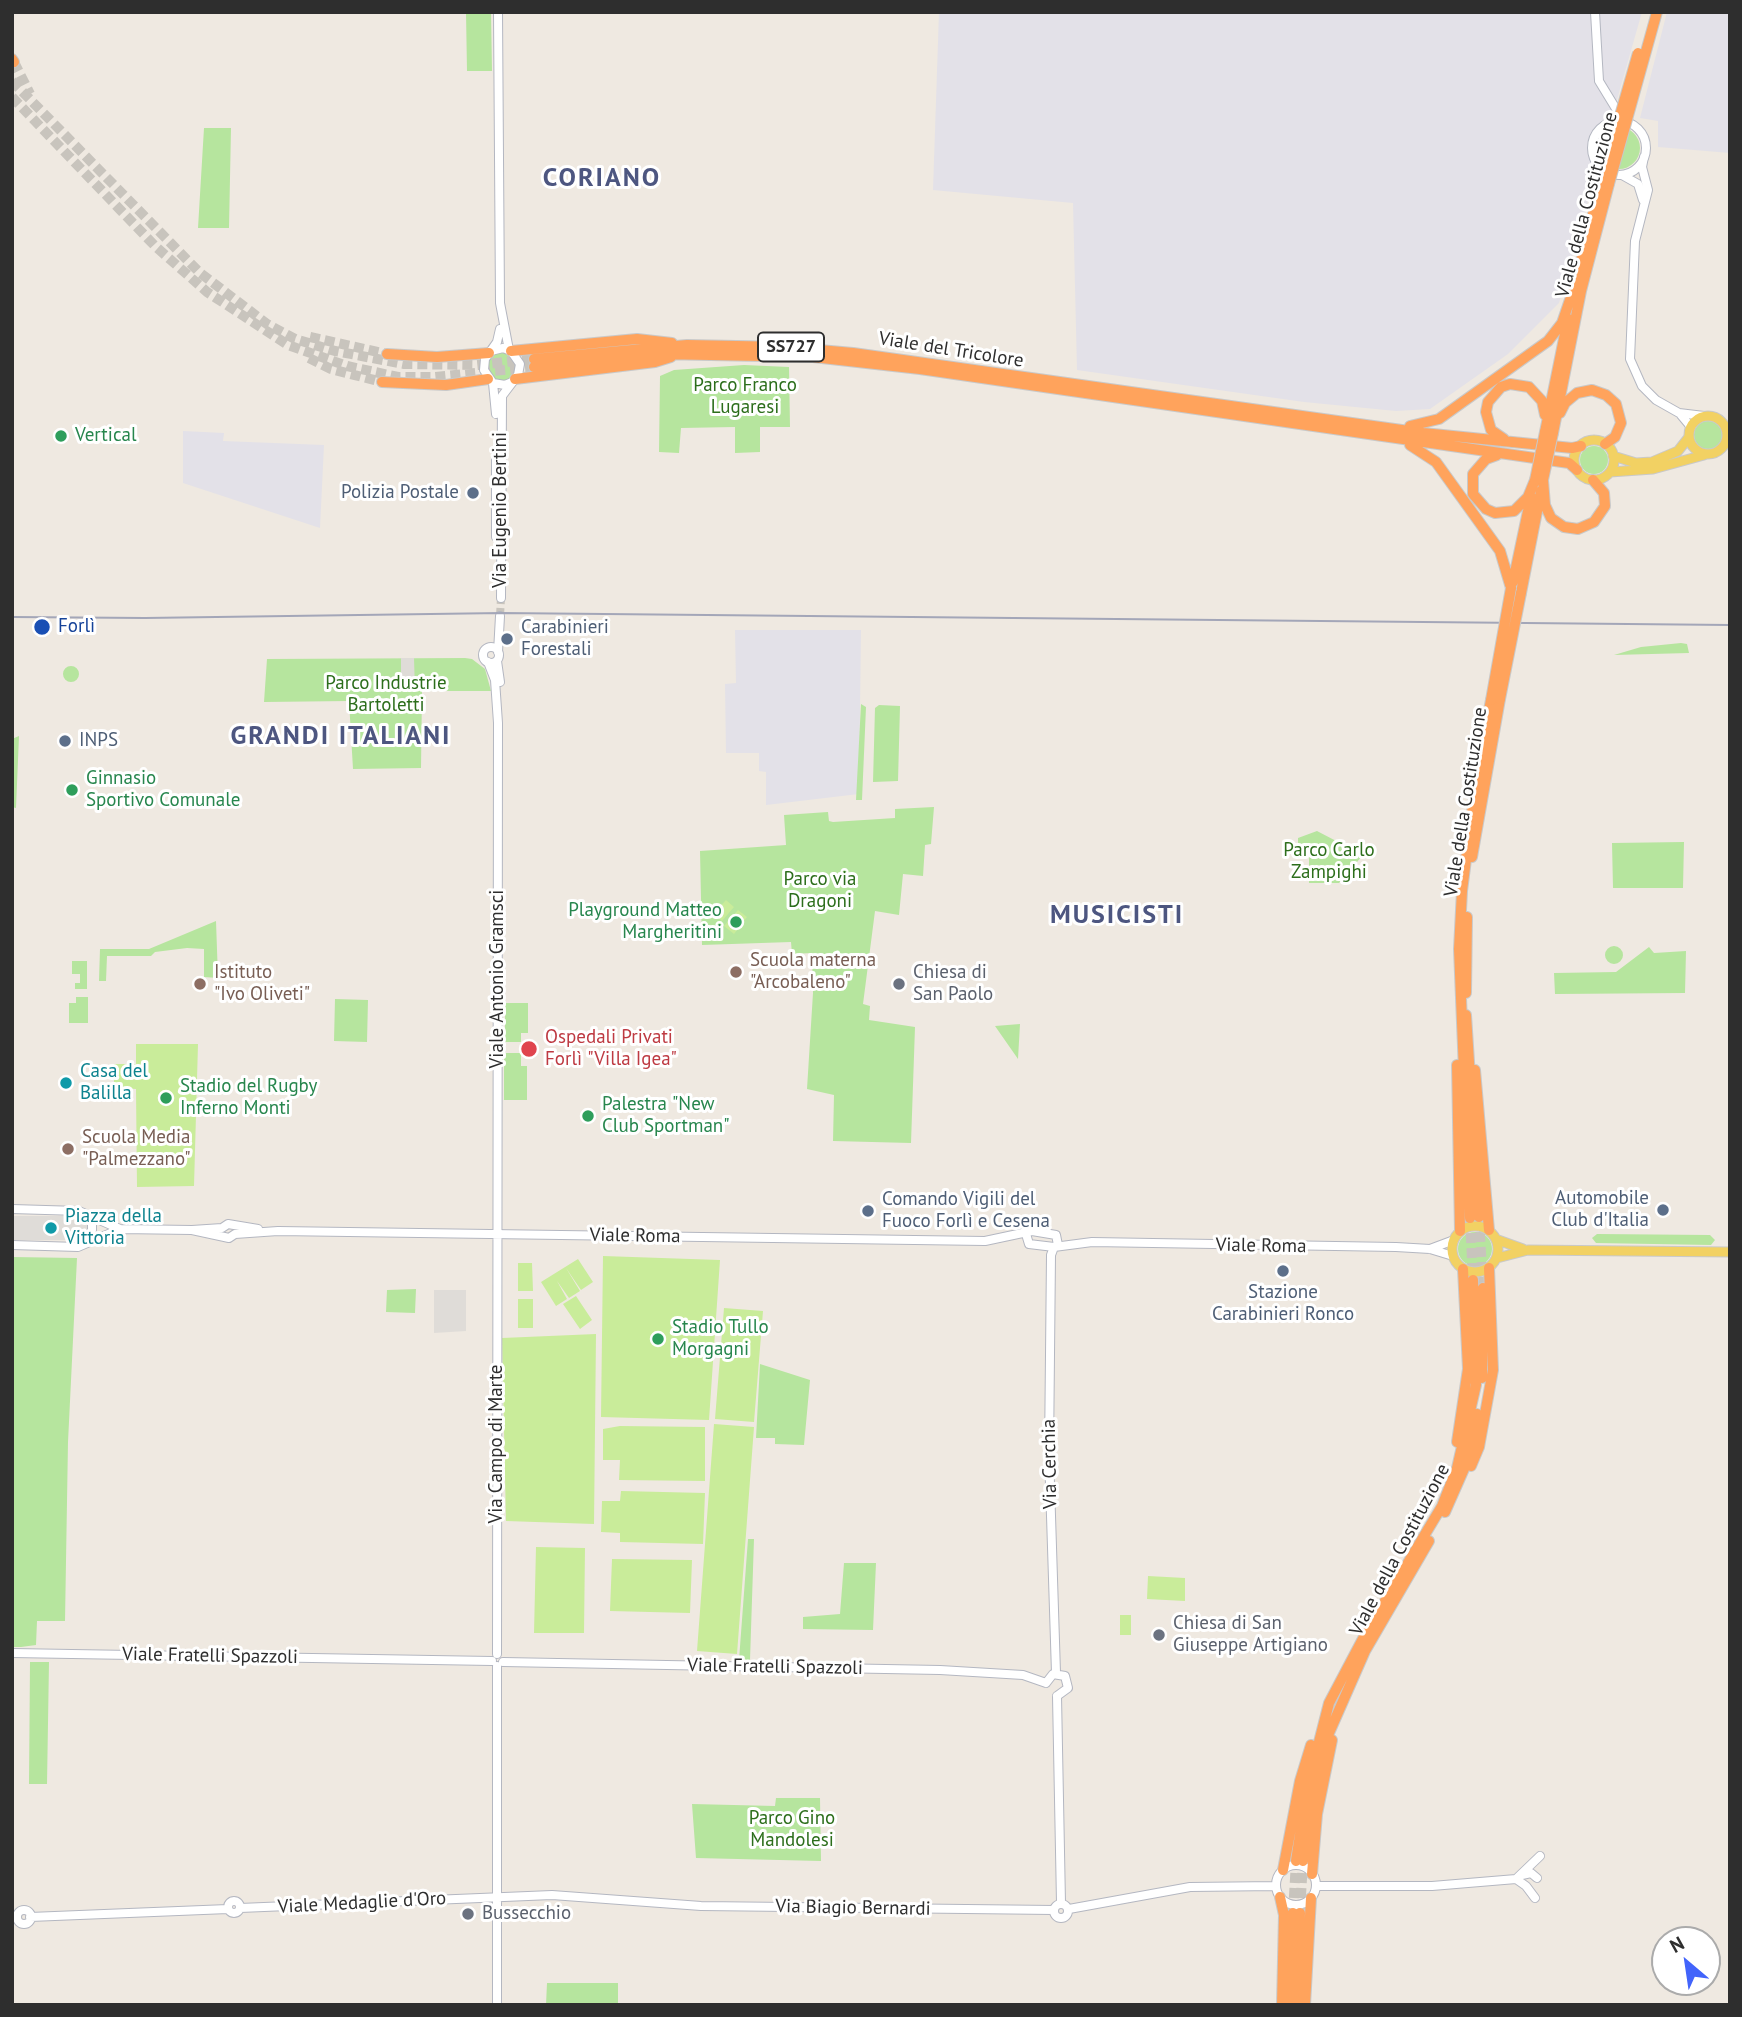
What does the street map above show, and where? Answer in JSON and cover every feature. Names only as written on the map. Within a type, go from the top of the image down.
[{"type":"highway","name":"Viale della Costituzione","points":[[1549,432],[1558,409],[1605,183],[1650,12]]},
{"type":"highway","name":"Viale della Costituzione","points":[[1605,183],[1657,12]]},
{"type":"highway","points":[[1362,429],[1416,426],[1447,414],[1548,341],[1562,323],[1605,183]]},
{"type":"highway","name":"Viale della Costituzione","points":[[1549,432],[1574,288]]},
{"type":"highway","points":[[510,350],[637,338],[685,349]]},
{"type":"highway","name":"Viale del Tricolore","points":[[534,363],[685,349],[762,346],[853,353],[1047,385],[1362,429]]},
{"type":"highway","points":[[514,380],[655,362],[685,349]]},
{"type":"highway","points":[[387,354],[438,357],[490,352]]},
{"type":"highway","points":[[382,382],[446,385],[490,381]]},
{"type":"highway","points":[[1508,441],[1491,430],[1486,412],[1493,394],[1510,384],[1529,387],[1537,393],[1545,411],[1549,432]]},
{"type":"highway","points":[[1505,454],[1495,455],[1478,466],[1472,484],[1478,503],[1495,513],[1514,511],[1528,497],[1539,480],[1549,432],[1571,397],[1585,391],[1599,391],[1611,399],[1621,417],[1619,430],[1611,441],[1605,444]]},
{"type":"highway","points":[[1362,429],[1572,448],[1580,446]]},
{"type":"highway","points":[[1362,429],[1569,463],[1577,470]]},
{"type":"highway","points":[[1362,429],[1408,444],[1423,451],[1436,462],[1500,551],[1511,588]]},
{"type":"highway","name":"Viale della Costituzione","points":[[1474,1218],[1464,1039],[1467,894],[1511,588],[1539,480]]},
{"type":"highway","name":"Viale della Costituzione","points":[[1496,699],[1539,480]]},
{"type":"highway","points":[[1539,480],[1545,505],[1557,523],[1578,529],[1594,522],[1603,512],[1605,499],[1594,480]]},
{"type":"highway","points":[[1464,1039],[1478,1085],[1489,1230]]},
{"type":"highway","points":[[1460,1231],[1462,1222],[1455,1077],[1464,1039]]},
{"type":"highway","points":[[1446,1504],[1460,1494],[1479,1447],[1485,1418],[1493,1370],[1489,1268]]},
{"type":"highway","points":[[1446,1504],[1468,1369],[1463,1269]]},
{"type":"highway","name":"Viale della Costituzione","points":[[1474,1280],[1476,1385],[1457,1468],[1446,1504],[1367,1631],[1329,1703],[1307,1789],[1300,1861],[1315,1780],[1329,1732],[1365,1651],[1446,1504],[1467,1462],[1481,1392],[1485,1346],[1483,1288]]},
{"type":"highway","points":[[1312,1874],[1317,1814],[1343,1699]]},
{"type":"highway","points":[[1283,1870],[1289,1853],[1300,1781],[1313,1740],[1329,1703]]},
{"type":"highway","points":[[1280,1897],[1284,1915],[1282,2005]]},
{"type":"highway","points":[[1305,2005],[1311,1898]]},
{"type":"highway","points":[[1290,2005],[1296,1913],[1297,2005]]},
{"type":"main road","points":[[1704,416],[1725,420],[1728,440],[1716,453],[1653,469],[1610,472],[1594,480],[1577,470],[1575,457],[1580,446],[1592,440],[1605,444],[1614,456],[1636,463],[1652,462],[1678,451],[1689,438],[1691,427],[1704,416]]},
{"type":"main road","points":[[1689,438],[1694,449],[1705,455]]},
{"type":"main road","points":[[1610,472],[1614,456]]},
{"type":"main road","points":[[1528,1250],[1497,1240],[1489,1230],[1474,1225],[1460,1231],[1454,1240],[1453,1256],[1463,1269],[1477,1272],[1489,1268],[1497,1258],[1528,1250],[1730,1252]]},
{"type":"main road","points":[[1497,1240],[1497,1258]]},
{"type":"street","name":"Via Eugenio Bertini","points":[[498,12],[501,319],[499,334],[483,366],[490,381],[496,409],[496,573],[501,598],[502,396],[514,380],[520,364],[510,350],[501,319]]},
{"type":"street","points":[[1595,12],[1599,81],[1607,98],[1625,122],[1642,135],[1642,167],[1648,190],[1635,241],[1630,359],[1637,378],[1649,394],[1679,413],[1691,427]]},
{"type":"street","points":[[1607,98],[1608,116],[1592,141],[1592,156],[1607,173],[1622,175],[1635,181],[1642,190],[1642,212]]},
{"type":"street","points":[[1601,128],[1609,123],[1625,122]]},
{"type":"street","points":[[1622,175],[1636,170],[1644,158]]},
{"type":"street","points":[[490,352],[510,350]]},
{"type":"street","points":[[490,381],[505,384],[514,380]]},
{"type":"street","points":[[1679,413],[1704,416]]},
{"type":"street","name":"Viale Antonio Gramsci","points":[[497,1235],[500,680],[494,656],[500,616]]},
{"type":"street","points":[[12,1209],[85,1213],[120,1229]]},
{"type":"street","points":[[78,1247],[92,1230],[92,1221],[85,1213]]},
{"type":"street","points":[[12,1245],[78,1247],[120,1229]]},
{"type":"street","name":"Viale Roma","points":[[120,1229],[223,1232],[229,1238],[235,1231],[992,1240],[1026,1238]]},
{"type":"street","points":[[1032,1231],[1053,1246],[1026,1238],[1032,1231]]},
{"type":"street","name":"Via Campo di Marte","points":[[497,1235],[497,2005]]},
{"type":"street","name":"Viale Roma","points":[[1430,1249],[1454,1240]]},
{"type":"street","name":"Viale Roma","points":[[1053,1246],[1092,1242],[1430,1249],[1453,1256]]},
{"type":"street","name":"Via Cerchia","points":[[1053,1246],[1049,1453],[1056,1673]]},
{"type":"street","name":"Viale Fratelli Spazzoli","points":[[12,1653],[940,1670],[1023,1675],[1046,1683]]},
{"type":"street","points":[[1056,1673],[1065,1676],[1068,1686],[1063,1694],[1057,1696],[1049,1692],[1046,1683],[1049,1677],[1056,1673]]},
{"type":"street","points":[[1057,1696],[1061,1908]]},
{"type":"street","points":[[1316,1886],[1444,1885],[1520,1879],[1540,1856]]},
{"type":"street","points":[[1301,1866],[1312,1874],[1316,1886],[1311,1898],[1303,1904],[1293,1905],[1280,1897],[1276,1886],[1283,1870],[1301,1866]]},
{"type":"street","points":[[1520,1879],[1535,1898]]},
{"type":"street","name":"Via Biagio Bernardi","points":[[652,1902],[726,1906],[1061,1908],[1190,1887],[1276,1886]]},
{"type":"street","name":"Viale Medaglie d'Oro","points":[[15,1918],[24,1923],[30,1917],[228,1909],[234,1914],[240,1908],[552,1895],[652,1902]]},
{"type":"shaded area","points":[[939,12],[1642,12],[1559,303],[1508,354],[1430,409],[1396,411],[1304,402],[1077,370],[1073,203],[933,190]]},
{"type":"shaded area","points":[[1667,12],[1730,12],[1730,153],[1658,147],[1658,121],[1640,118]]},
{"type":"shaded area","points":[[183,431],[224,433],[223,441],[324,445],[320,528],[183,483]]},
{"type":"shaded area","points":[[735,630],[861,630],[859,794],[766,805],[766,772],[759,771],[759,753],[726,753],[725,684],[736,683]]},
{"type":"shaded area","points":[[401,658],[414,658],[415,691],[401,691]]},
{"type":"shaded area","name":"Piazza della Vittoria","points":[[12,1216],[80,1216],[90,1225],[86,1238],[79,1240],[12,1240]]},
{"type":"shaded area","points":[[434,1290],[466,1290],[466,1331],[434,1333]]},
{"type":"green space","points":[[466,12],[491,12],[492,71],[467,71]]},
{"type":"green space","points":[[1619,127],[1634,133],[1640,148],[1634,163],[1619,169],[1604,163],[1598,148],[1604,133]]},
{"type":"green space","points":[[204,128],[231,128],[229,228],[198,228]]},
{"type":"green space","points":[[502,352],[512,357],[517,367],[512,377],[502,382],[492,377],[487,367],[492,357]]},
{"type":"green space","name":"Parco Franco Lugaresi","points":[[744,365],[789,367],[790,427],[760,427],[760,452],[735,453],[735,427],[681,428],[679,453],[659,452],[660,376],[674,370]]},
{"type":"green space","points":[[1708,421],[1718,425],[1722,435],[1718,445],[1708,449],[1698,445],[1694,435],[1698,425]]},
{"type":"green space","points":[[1594,446],[1604,450],[1608,460],[1604,470],[1594,474],[1584,470],[1580,460],[1584,450]]},
{"type":"green space","points":[[1687,644],[1689,653],[1614,655],[1641,647]]},
{"type":"green space","name":"Parco Industrie Bartoletti","points":[[267,659],[472,659],[485,669],[491,691],[422,691],[421,768],[353,769],[349,701],[264,702]]},
{"type":"green space","points":[[71,666],[77,668],[77,680],[71,682],[65,680],[63,674],[65,668]]},
{"type":"green space","points":[[861,704],[866,707],[862,800],[856,800]]},
{"type":"green space","points":[[879,705],[900,706],[898,781],[873,782],[875,708]]},
{"type":"green space","points":[[19,736],[16,808],[12,807],[12,739]]},
{"type":"green space","name":"Parco via Dragoni","points":[[934,807],[931,844],[925,845],[923,876],[903,874],[899,915],[875,911],[863,1004],[870,1006],[869,1020],[915,1027],[911,1143],[833,1141],[834,1095],[807,1089],[813,993],[812,953],[792,954],[791,942],[702,945],[700,851],[786,845],[784,815],[828,812],[829,821],[833,822],[895,818],[895,809]]},
{"type":"green space","name":"Parco Carlo Zampighi","points":[[1317,831],[1363,855],[1339,883],[1309,883],[1309,852],[1298,853],[1298,838]]},
{"type":"green space","points":[[1684,842],[1683,888],[1613,888],[1612,843]]},
{"type":"green space","points":[[726,900],[734,907],[722,921],[714,913]]},
{"type":"green space","name":"Playground Matteo Margheritini","points":[[738,910],[747,917],[734,934],[724,926]]},
{"type":"green space","points":[[216,921],[218,978],[204,977],[204,949],[187,948],[155,952],[151,956],[107,956],[106,981],[99,981],[100,949],[149,949]]},
{"type":"green space","points":[[1610,946],[1618,946],[1623,955],[1621,962],[1610,964],[1605,959],[1605,951]]},
{"type":"green space","points":[[1649,947],[1654,953],[1686,951],[1685,993],[1555,994],[1554,973],[1616,972]]},
{"type":"green space","points":[[72,961],[87,961],[87,989],[75,989],[75,983],[80,983],[80,974],[72,974]]},
{"type":"green space","points":[[76,997],[88,997],[88,1023],[69,1023],[69,1003],[76,1003]]},
{"type":"green space","points":[[335,999],[368,1000],[367,1042],[334,1041]]},
{"type":"green space","points":[[505,1003],[528,1003],[528,1033],[521,1033],[521,1042],[505,1042]]},
{"type":"green space","points":[[1020,1024],[1018,1059],[995,1026]]},
{"type":"green space","name":"Stadio del Rugby Inferno Monti","points":[[136,1044],[198,1044],[194,1186],[137,1187],[136,1089],[114,1088],[114,1064],[136,1064]]},
{"type":"green space","points":[[504,1053],[521,1053],[521,1066],[527,1066],[527,1100],[504,1100]]},
{"type":"green space","points":[[1475,1232],[1487,1237],[1492,1249],[1487,1261],[1475,1266],[1463,1261],[1458,1249],[1463,1237]]},
{"type":"green space","points":[[1597,1234],[1710,1235],[1715,1240],[1711,1245],[1596,1243],[1592,1238]]},
{"type":"green space","name":"Stadio Tullo Morgagni","points":[[603,1256],[720,1260],[709,1420],[601,1417]]},
{"type":"green space","points":[[12,1257],[77,1258],[68,1442],[65,1621],[37,1621],[36,1645],[21,1647],[12,1647]]},
{"type":"green space","points":[[578,1259],[593,1282],[581,1290],[566,1268],[580,1291],[569,1298],[557,1281],[567,1299],[556,1306],[541,1282]]},
{"type":"green space","points":[[518,1263],[532,1263],[533,1291],[518,1291]]},
{"type":"green space","points":[[416,1289],[415,1313],[386,1312],[387,1290]]},
{"type":"green space","points":[[576,1296],[592,1320],[580,1329],[563,1304]]},
{"type":"green space","points":[[518,1299],[533,1299],[533,1328],[518,1328]]},
{"type":"green space","points":[[724,1308],[763,1311],[754,1422],[715,1419]]},
{"type":"green space","points":[[596,1334],[594,1524],[506,1521],[502,1338]]},
{"type":"green space","points":[[760,1364],[810,1380],[804,1445],[775,1444],[775,1438],[756,1438]]},
{"type":"green space","points":[[714,1424],[754,1427],[737,1654],[697,1651]]},
{"type":"green space","points":[[620,1426],[705,1427],[705,1481],[619,1480],[620,1460],[603,1460],[603,1429]]},
{"type":"green space","points":[[621,1491],[705,1493],[703,1544],[620,1542],[620,1533],[601,1532],[602,1501],[620,1501]]},
{"type":"green space","points":[[748,1539],[754,1539],[750,1660],[739,1660]]},
{"type":"green space","points":[[536,1547],[585,1548],[584,1633],[534,1633]]},
{"type":"green space","points":[[612,1559],[692,1560],[690,1613],[610,1611]]},
{"type":"green space","points":[[844,1563],[876,1563],[873,1630],[803,1629],[803,1617],[840,1614]]},
{"type":"green space","points":[[1148,1576],[1185,1578],[1185,1601],[1147,1599]]},
{"type":"green space","points":[[1120,1615],[1131,1615],[1131,1635],[1120,1635]]},
{"type":"green space","points":[[30,1662],[49,1662],[47,1784],[29,1784]]},
{"type":"green space","name":"Parco Gino Mandolesi","points":[[776,1798],[820,1798],[821,1861],[696,1858],[692,1804],[775,1806]]},
{"type":"green space","points":[[547,1983],[618,1983],[618,2005],[546,2005]]},
{"type":"tunnel","points":[[14,62],[30,94]]},
{"type":"tunnel","points":[[12,81],[199,272],[267,324],[295,339],[335,351],[404,364],[477,365],[534,359]]},
{"type":"tunnel","points":[[12,97],[155,246],[207,292],[288,345],[347,366],[398,377],[434,377],[534,367]]},
{"type":"tunnel","points":[[310,337],[387,354]]},
{"type":"tunnel","points":[[309,358],[331,369],[382,382]]},
{"type":"tunnel","points":[[500,616],[501,598]]},
{"type":"tunnel","points":[[1479,1217],[1483,1288]]},
{"type":"tunnel","points":[[1470,1218],[1473,1280]]},
{"type":"tunnel","points":[[1293,1913],[1296,1861]]},
{"type":"tunnel","points":[[1300,1913],[1303,1861]]},
{"type":"railway","points":[[12,617],[502,613],[1730,625]]},
{"type":"place","name":"Vertical","points":[[61,436]]},
{"type":"place","name":"Polizia Postale","points":[[473,493]]},
{"type":"place","name":"Forlì","points":[[42,627]]},
{"type":"place","name":"Carabinieri Forestali","points":[[507,639]]},
{"type":"place","name":"INPS","points":[[65,741]]},
{"type":"place","name":"Ginnasio Sportivo Comunale","points":[[72,790]]},
{"type":"place","name":"Playground Matteo Margheritini","points":[[736,922]]},
{"type":"place","name":"Scuola materna \"Arcobaleno\"","points":[[736,972]]},
{"type":"place","name":"Istituto \"Ivo Oliveti\"","points":[[200,984]]},
{"type":"place","name":"Chiesa di San Paolo","points":[[899,984]]},
{"type":"place","name":"Ospedali Privati Forlì \"Villa Igea\"","points":[[529,1049]]},
{"type":"place","name":"Casa del Balilla","points":[[66,1083]]},
{"type":"place","name":"Stadio del Rugby Inferno Monti","points":[[166,1098]]},
{"type":"place","name":"Palestra \"New Club Sportman\"","points":[[588,1116]]},
{"type":"place","name":"Scuola Media \"Palmezzano\"","points":[[68,1149]]},
{"type":"place","name":"Automobile Club d'Italia","points":[[1663,1210]]},
{"type":"place","name":"Comando Vigili del Fuoco Forlì e Cesena","points":[[868,1211]]},
{"type":"place","name":"Piazza della Vittoria","points":[[51,1228]]},
{"type":"place","name":"Stazione Carabinieri Ronco","points":[[1283,1271]]},
{"type":"place","name":"Stadio Tullo Morgagni","points":[[658,1339]]},
{"type":"place","name":"Chiesa di San Giuseppe Artigiano","points":[[1159,1635]]},
{"type":"place","name":"Bussecchio","points":[[468,1914]]},
{"type":"district","name":"CORIANO","points":[[602,179]]},
{"type":"district","name":"GRANDI ITALIANI","points":[[341,737]]},
{"type":"district","name":"MUSICISTI","points":[[1117,916]]}]
